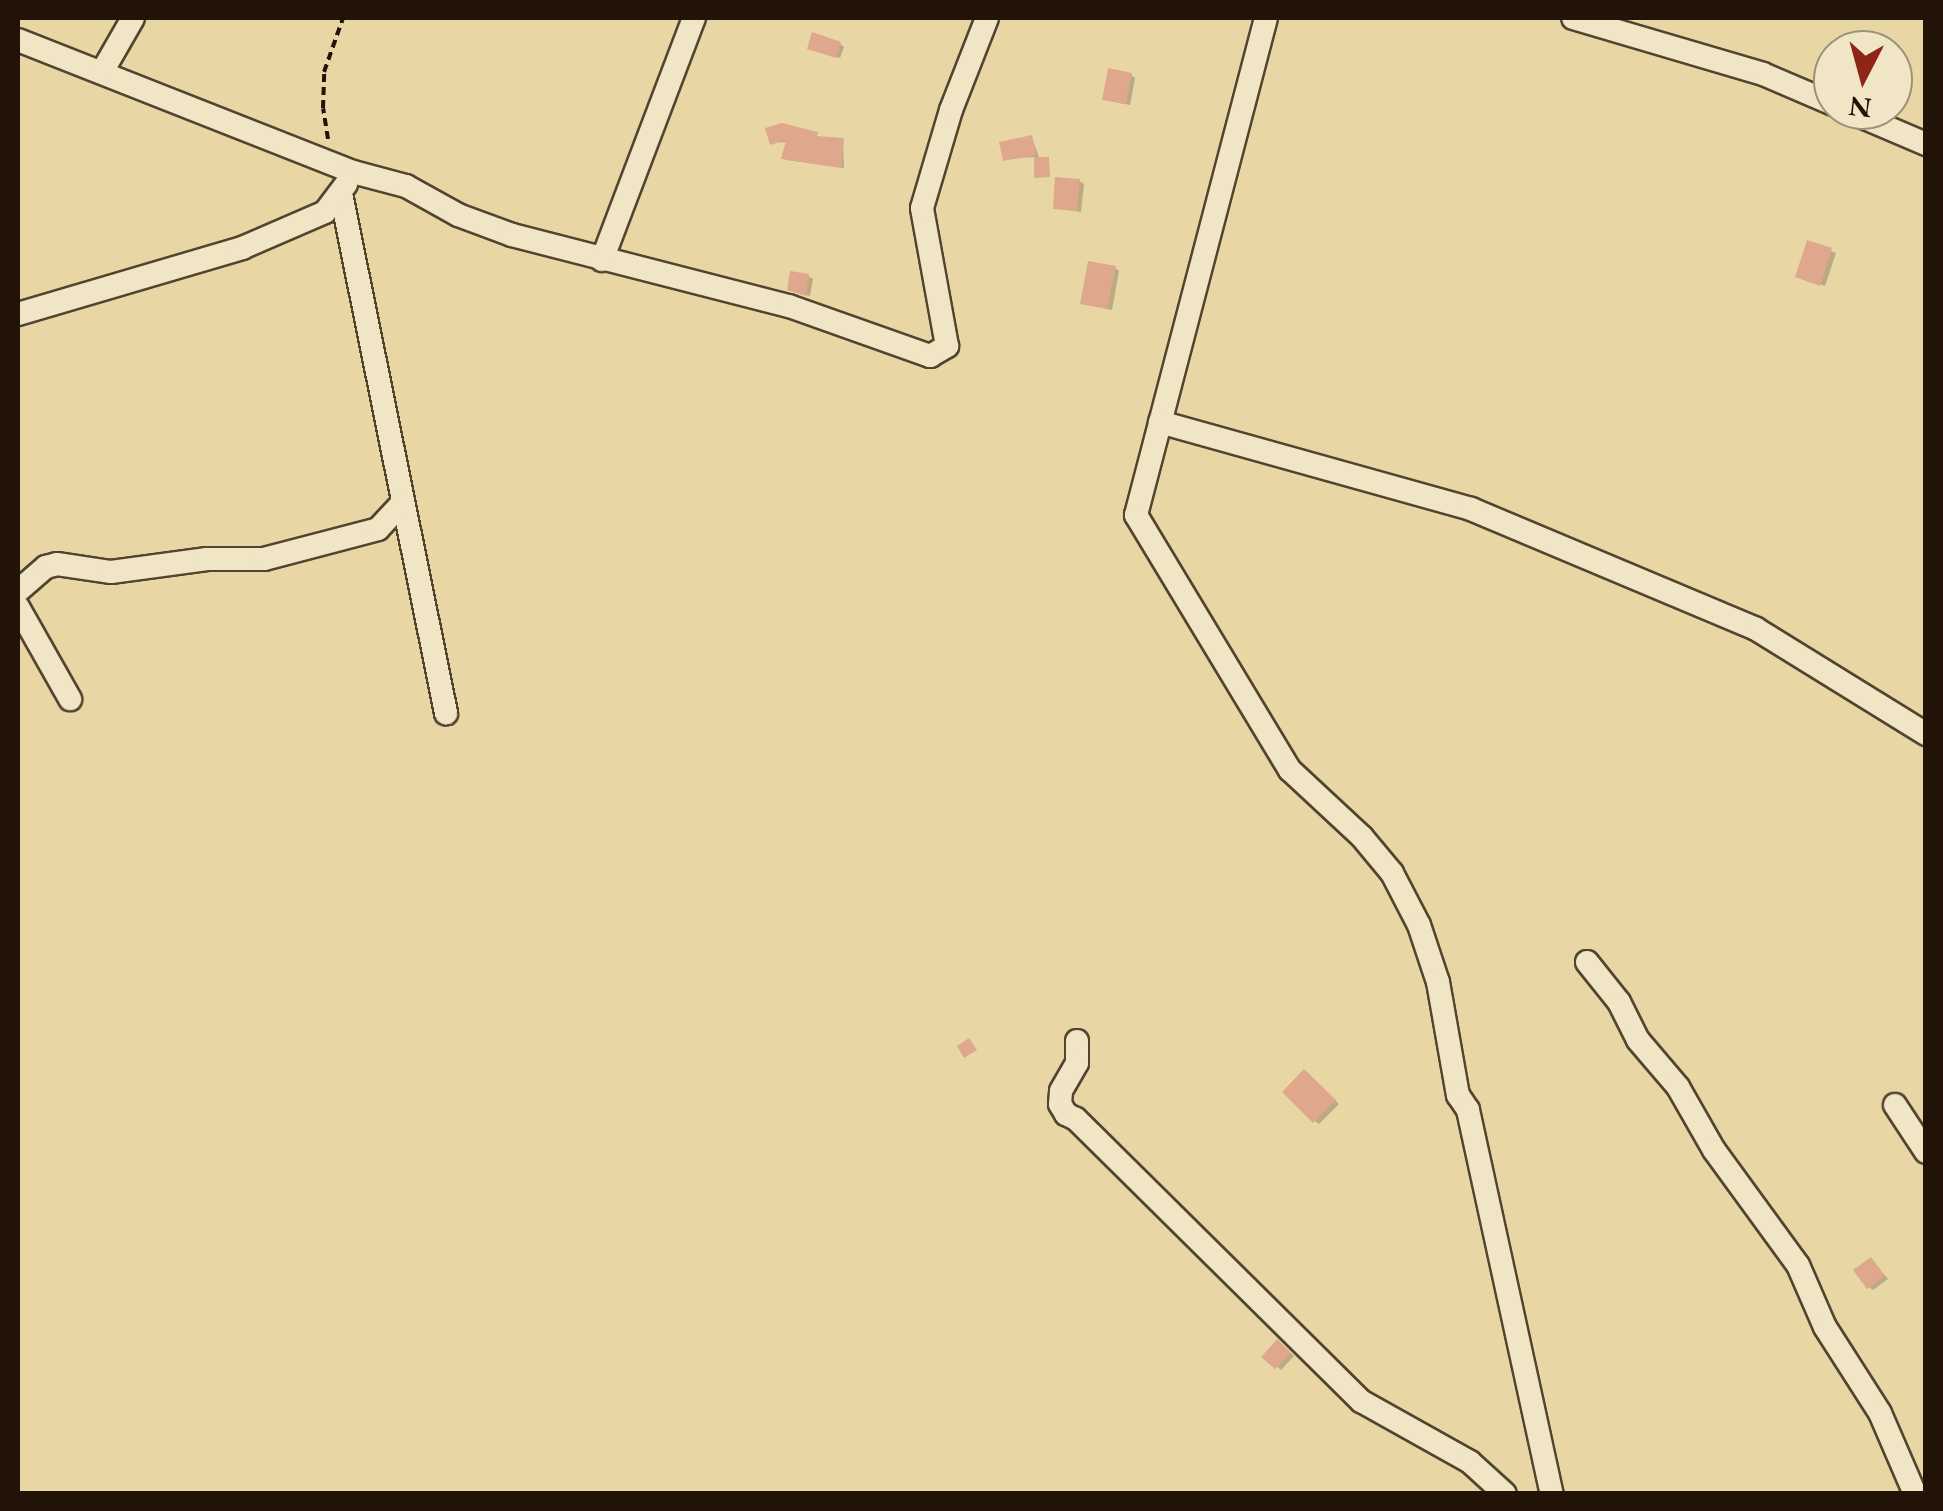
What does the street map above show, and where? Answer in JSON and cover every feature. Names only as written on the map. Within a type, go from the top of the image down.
[{"type":"street","points":[[102,72],[133,18]]},
{"type":"street","points":[[602,260],[694,18]]},
{"type":"street","points":[[18,40],[343,168],[406,186],[458,215],[512,235],[817,314],[930,356],[947,346],[922,208],[951,110],[987,18]]},
{"type":"street","points":[[1266,18],[1136,515],[1290,770],[1362,837],[1392,872],[1420,924],[1438,982],[1458,1096],[1468,1110],[1552,1494]]},
{"type":"street","points":[[1573,18],[1763,74],[1813,95]]},
{"type":"street","points":[[1893,130],[1926,144]]},
{"type":"street","points":[[343,168],[340,194],[446,714]]},
{"type":"street","points":[[18,314],[242,248],[324,212],[340,194]]},
{"type":"street","points":[[1160,422],[1471,509],[1756,629],[1926,734]]},
{"type":"street","points":[[18,592],[46,567],[56,564],[110,572],[207,560],[264,559],[378,529],[401,504]]},
{"type":"street","points":[[18,607],[70,698]]},
{"type":"street","points":[[1587,962],[1619,1002],[1638,1040],[1678,1087],[1714,1150],[1798,1266],[1825,1327],[1880,1414],[1915,1494]]},
{"type":"street","points":[[1077,1041],[1077,1063],[1061,1091],[1060,1104],[1066,1114],[1361,1401],[1470,1462],[1505,1494]]},
{"type":"street","points":[[1896,1106],[1926,1152]]},
{"type":"path","points":[[343,18],[322,90],[343,168]]},
{"type":"building","points":[[812,32],[841,42],[836,58],[807,49]]},
{"type":"building","points":[[1108,68],[1132,73],[1126,104],[1102,100]]},
{"type":"building","points":[[782,123],[818,132],[817,136],[844,138],[841,168],[781,159],[786,140],[770,145],[765,128]]},
{"type":"building","points":[[1032,135],[1036,155],[1003,161],[999,142]]},
{"type":"building","points":[[1034,157],[1049,157],[1049,177],[1034,178]]},
{"type":"building","points":[[1055,177],[1080,179],[1077,211],[1053,209]]},
{"type":"building","points":[[1807,240],[1832,248],[1820,286],[1795,277]]},
{"type":"building","points":[[1088,261],[1116,266],[1107,309],[1080,304]]},
{"type":"building","points":[[790,271],[809,274],[806,296],[787,290]]},
{"type":"building","points":[[969,1038],[977,1050],[964,1058],[957,1046]]},
{"type":"building","points":[[1304,1069],[1336,1100],[1313,1123],[1282,1092]]},
{"type":"building","points":[[1871,1257],[1885,1276],[1867,1289],[1853,1270]]},
{"type":"building","points":[[1277,1339],[1291,1353],[1275,1369],[1261,1357]]}]
